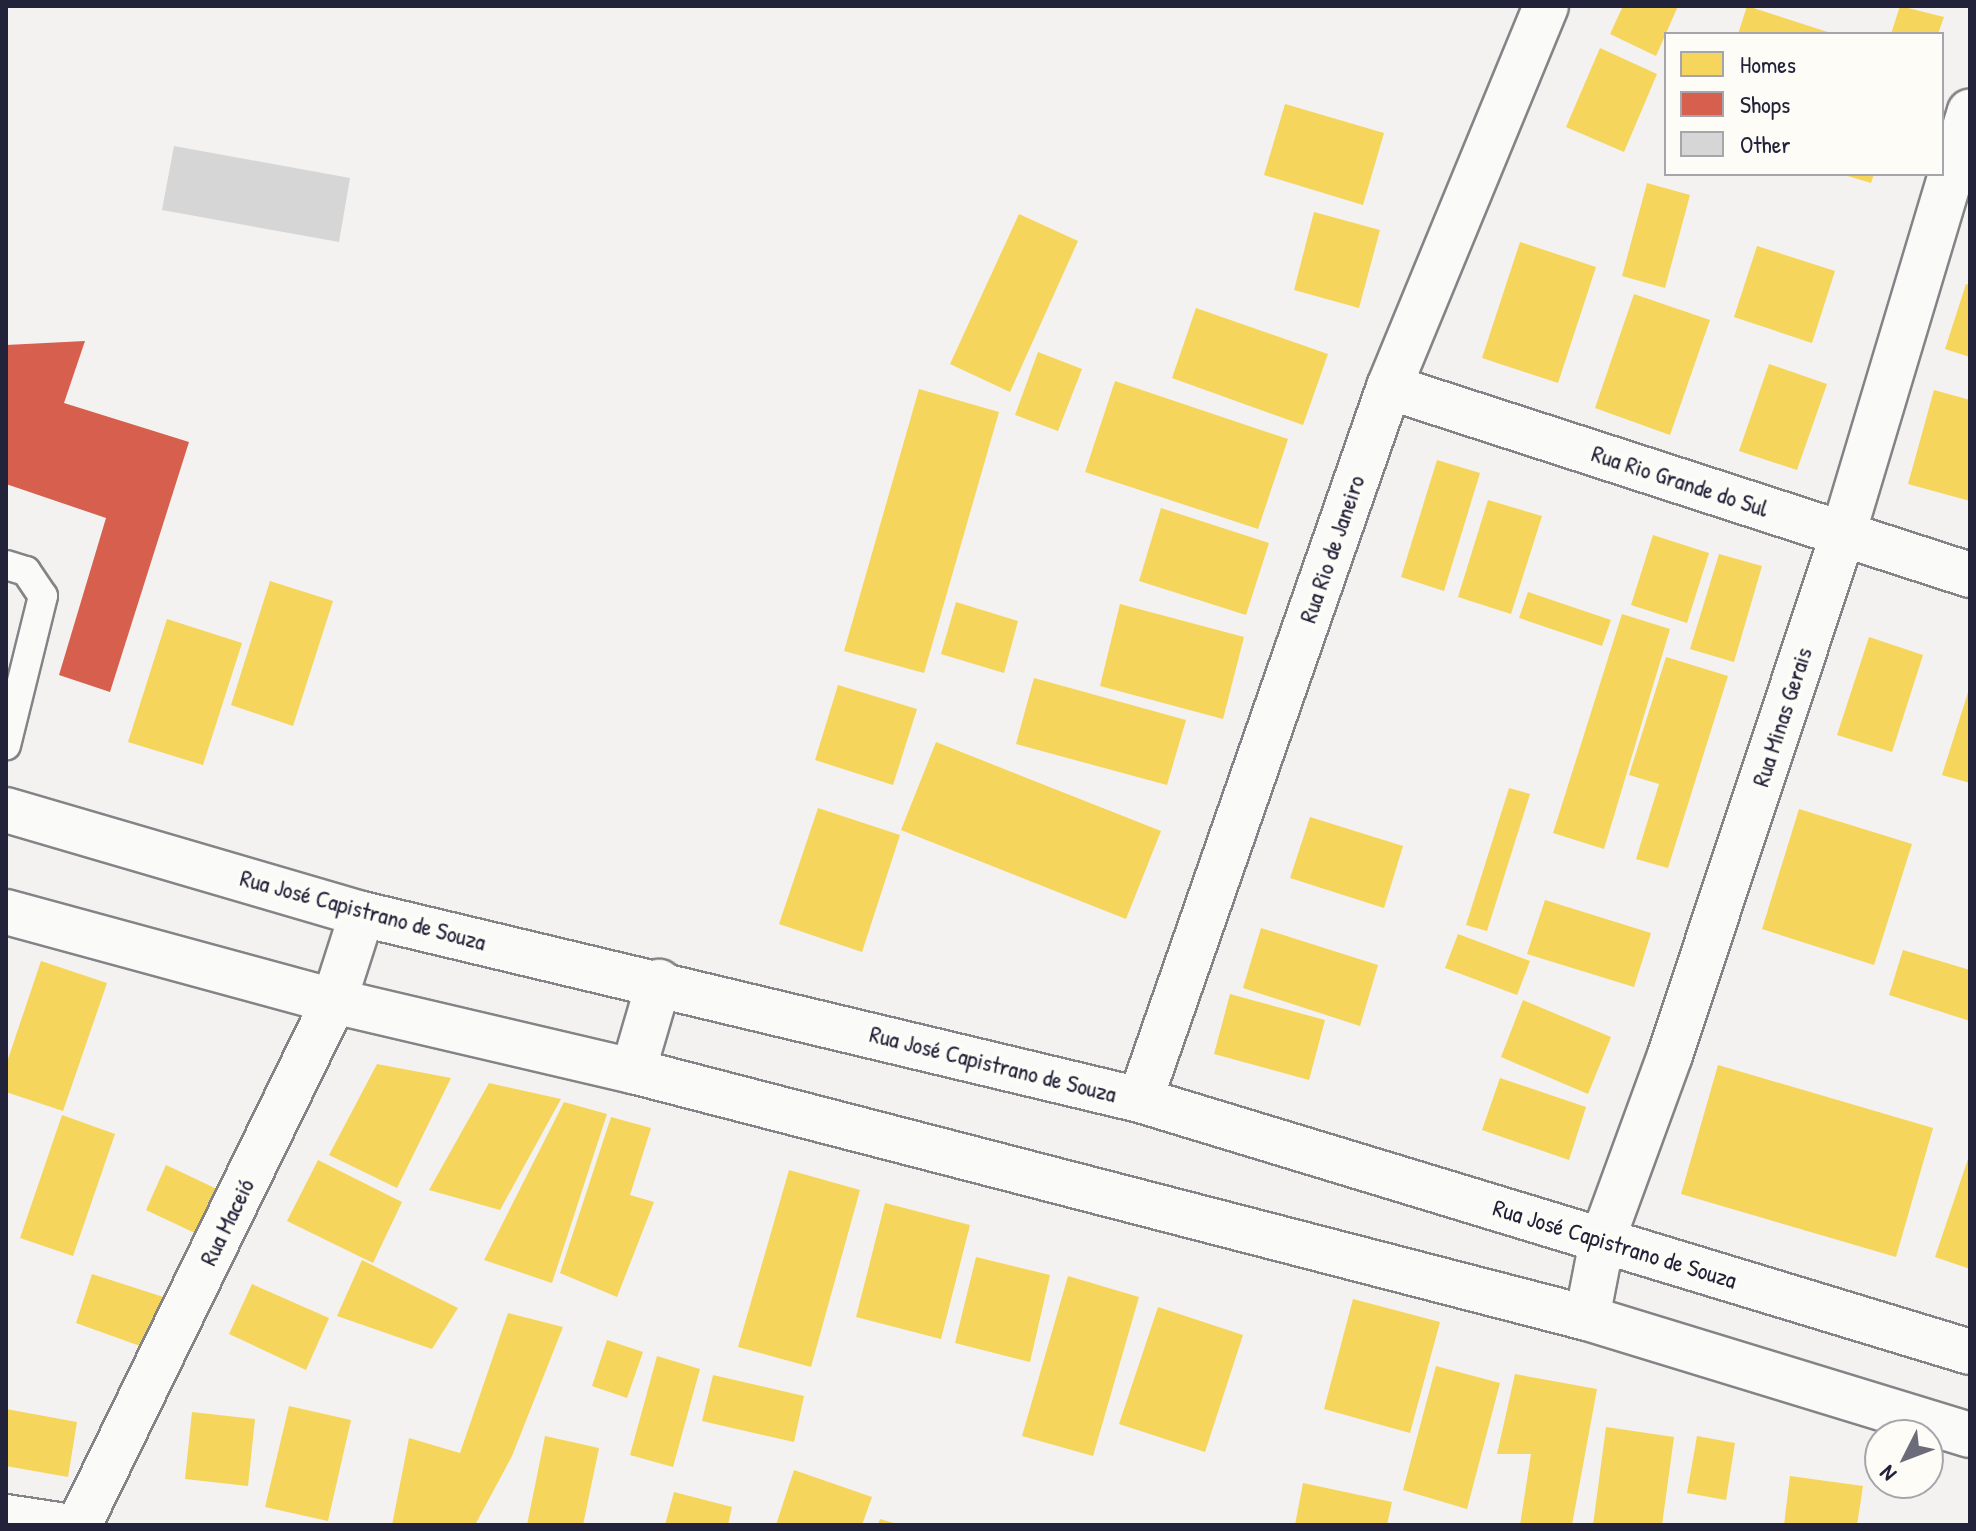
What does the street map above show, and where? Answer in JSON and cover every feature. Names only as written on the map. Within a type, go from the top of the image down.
[{"type":"main road","name":"Rua Rio de Janeiro","points":[[1140,1100],[1389,387],[1546,6]]},
{"type":"main road","name":"Rua Minas Gerais","points":[[1587,1318],[1602,1241],[1670,1055],[1843,534],[1970,112]]},
{"type":"main road","name":"Rua Rio Grande do Sul","points":[[1389,387],[1970,575]]},
{"type":"main road","name":"Rua José Capistrano de Souza","points":[[6,810],[362,914],[659,982],[1140,1100],[1970,1352]]},
{"type":"main road","points":[[6,912],[334,1001],[633,1071],[1587,1318],[1970,1435]]},
{"type":"main road","name":"Rua Maceió","points":[[79,1525],[334,1001],[362,914]]},
{"type":"main road","points":[[633,1071],[659,982]]},
{"type":"main road","points":[[6,1517],[58,1525]]},
{"type":"lane","points":[[6,565],[26,571],[43,596],[6,746]]},
{"type":"building: Homes","points":[[1623,6],[1678,6],[1656,56],[1610,34]]},
{"type":"building: Homes","points":[[1747,6],[1828,32],[1739,32]]},
{"type":"building: Homes","points":[[1900,6],[1944,17],[1939,32],[1892,32]]},
{"type":"building: Homes","points":[[1600,48],[1657,74],[1624,152],[1566,127]]},
{"type":"building: Homes","points":[[1285,104],[1384,133],[1363,205],[1264,175]]},
{"type":"building: Homes","points":[[1848,176],[1873,176],[1871,183]]},
{"type":"building: Homes","points":[[1647,183],[1690,195],[1665,288],[1622,276]]},
{"type":"building: Homes","points":[[1314,212],[1380,230],[1359,308],[1294,290]]},
{"type":"building: Homes","points":[[1019,214],[1078,241],[1010,392],[950,364]]},
{"type":"building: Homes","points":[[1520,242],[1596,267],[1558,383],[1482,358]]},
{"type":"building: Homes","points":[[1757,246],[1835,271],[1812,343],[1734,317]]},
{"type":"building: Homes","points":[[1966,284],[1970,285],[1970,357],[1945,349]]},
{"type":"building: Homes","points":[[1634,294],[1710,320],[1670,435],[1595,408]]},
{"type":"building: Homes","points":[[1196,308],[1328,354],[1303,425],[1172,378]]},
{"type":"building: Homes","points":[[1038,352],[1082,369],[1058,431],[1015,415]]},
{"type":"building: Homes","points":[[1769,364],[1827,384],[1797,470],[1739,451]]},
{"type":"building: Homes","points":[[1115,381],[1288,439],[1258,529],[1085,472]]},
{"type":"building: Homes","points":[[919,389],[999,412],[924,673],[844,651]]},
{"type":"building: Homes","points":[[1934,390],[1970,400],[1970,501],[1908,484]]},
{"type":"building: Homes","points":[[1437,460],[1480,473],[1444,591],[1401,577]]},
{"type":"building: Homes","points":[[1488,500],[1542,516],[1511,614],[1458,597]]},
{"type":"building: Homes","points":[[1161,508],[1269,543],[1246,615],[1139,581]]},
{"type":"building: Homes","points":[[1653,535],[1709,553],[1687,623],[1631,605]]},
{"type":"building: Homes","points":[[1719,554],[1762,566],[1734,662],[1690,649]]},
{"type":"building: Homes","points":[[270,581],[333,601],[293,726],[231,705]]},
{"type":"building: Homes","points":[[1528,592],[1611,620],[1602,646],[1519,618]]},
{"type":"building: Homes","points":[[956,602],[1018,621],[1004,673],[941,654]]},
{"type":"building: Homes","points":[[1120,604],[1244,637],[1223,719],[1100,686]]},
{"type":"building: Homes","points":[[1622,614],[1670,629],[1604,849],[1553,833]]},
{"type":"building: Homes","points":[[167,619],[242,643],[203,765],[128,742]]},
{"type":"building: Homes","points":[[1869,637],[1923,655],[1892,752],[1837,735]]},
{"type":"building: Homes","points":[[1666,657],[1728,676],[1668,868],[1636,859],[1659,784],[1629,775]]},
{"type":"building: Homes","points":[[1034,678],[1186,720],[1167,785],[1016,744]]},
{"type":"building: Homes","points":[[838,685],[917,709],[893,785],[815,760]]},
{"type":"building: Homes","points":[[1970,689],[1970,783],[1942,775]]},
{"type":"building: Homes","points":[[936,742],[1161,831],[1126,919],[901,830]]},
{"type":"building: Homes","points":[[1509,788],[1530,794],[1487,931],[1466,925]]},
{"type":"building: Homes","points":[[818,808],[900,835],[862,952],[779,924]]},
{"type":"building: Homes","points":[[1799,809],[1912,844],[1874,965],[1762,929]]},
{"type":"building: Homes","points":[[1310,817],[1403,846],[1384,908],[1290,878]]},
{"type":"building: Homes","points":[[1545,900],[1651,933],[1634,987],[1527,954]]},
{"type":"building: Homes","points":[[1261,928],[1378,965],[1360,1026],[1243,988]]},
{"type":"building: Homes","points":[[1458,934],[1530,961],[1517,995],[1445,968]]},
{"type":"building: Homes","points":[[1903,950],[1970,970],[1970,1021],[1889,995]]},
{"type":"building: Homes","points":[[41,961],[107,983],[63,1111],[6,1092],[6,1065]]},
{"type":"building: Homes","points":[[1230,994],[1325,1020],[1309,1080],[1214,1054]]},
{"type":"building: Homes","points":[[1523,1000],[1611,1037],[1588,1094],[1501,1057]]},
{"type":"building: Homes","points":[[377,1064],[451,1078],[397,1188],[329,1155]]},
{"type":"building: Homes","points":[[1718,1065],[1933,1128],[1896,1257],[1681,1194]]},
{"type":"building: Homes","points":[[1500,1078],[1586,1107],[1569,1160],[1482,1130]]},
{"type":"building: Homes","points":[[489,1083],[561,1099],[500,1210],[429,1190]]},
{"type":"building: Homes","points":[[564,1102],[607,1114],[552,1283],[484,1260]]},
{"type":"building: Homes","points":[[62,1115],[115,1134],[73,1256],[20,1238]]},
{"type":"building: Homes","points":[[611,1117],[651,1128],[630,1195],[654,1202],[617,1297],[560,1273]]},
{"type":"building: Homes","points":[[1970,1153],[1970,1269],[1935,1257]]},
{"type":"building: Homes","points":[[318,1160],[402,1202],[373,1263],[287,1221]]},
{"type":"building: Homes","points":[[166,1165],[234,1197],[214,1242],[146,1210]]},
{"type":"building: Homes","points":[[789,1170],[860,1190],[811,1367],[738,1347]]},
{"type":"building: Homes","points":[[885,1203],[970,1225],[941,1339],[856,1317]]},
{"type":"building: Homes","points":[[976,1257],[1050,1275],[1030,1362],[955,1343]]},
{"type":"building: Homes","points":[[362,1260],[458,1308],[432,1349],[337,1316]]},
{"type":"building: Homes","points":[[92,1274],[182,1303],[154,1351],[76,1323]]},
{"type":"building: Homes","points":[[1068,1276],[1139,1297],[1093,1456],[1022,1436]]},
{"type":"building: Homes","points":[[252,1284],[329,1318],[306,1370],[229,1334]]},
{"type":"building: Homes","points":[[1353,1299],[1440,1322],[1410,1433],[1324,1409]]},
{"type":"building: Homes","points":[[1158,1307],[1243,1335],[1205,1452],[1119,1424]]},
{"type":"building: Homes","points":[[508,1313],[563,1327],[512,1456],[475,1525],[392,1525],[409,1438],[460,1453]]},
{"type":"building: Homes","points":[[607,1340],[643,1352],[627,1398],[592,1386]]},
{"type":"building: Homes","points":[[657,1356],[700,1369],[673,1467],[630,1455]]},
{"type":"building: Homes","points":[[1436,1366],[1500,1383],[1467,1509],[1403,1490]]},
{"type":"building: Homes","points":[[1515,1374],[1597,1389],[1572,1525],[1520,1525],[1531,1454],[1497,1454]]},
{"type":"building: Homes","points":[[713,1375],[804,1396],[794,1442],[702,1421]]},
{"type":"building: Homes","points":[[289,1406],[351,1420],[328,1521],[265,1507]]},
{"type":"building: Homes","points":[[6,1409],[77,1422],[68,1477],[6,1466]]},
{"type":"building: Homes","points":[[192,1412],[255,1419],[248,1486],[185,1479]]},
{"type":"building: Homes","points":[[1606,1427],[1674,1437],[1662,1525],[1593,1525]]},
{"type":"building: Homes","points":[[545,1436],[599,1448],[583,1525],[527,1525]]},
{"type":"building: Homes","points":[[1697,1436],[1735,1443],[1726,1500],[1687,1493]]},
{"type":"building: Homes","points":[[794,1470],[872,1497],[862,1525],[776,1525]]},
{"type":"building: Homes","points":[[1790,1476],[1863,1486],[1857,1525],[1784,1525]]},
{"type":"building: Homes","points":[[1303,1483],[1392,1502],[1387,1525],[1295,1525]]},
{"type":"building: Homes","points":[[674,1492],[732,1507],[728,1525],[665,1525]]},
{"type":"building: Homes","points":[[880,1519],[897,1524],[897,1525],[878,1525]]},
{"type":"building: Shops","points":[[85,341],[64,403],[189,442],[110,692],[59,675],[106,518],[6,484],[6,345]]},
{"type":"building: Other","points":[[174,146],[350,178],[339,242],[162,210]]}]
